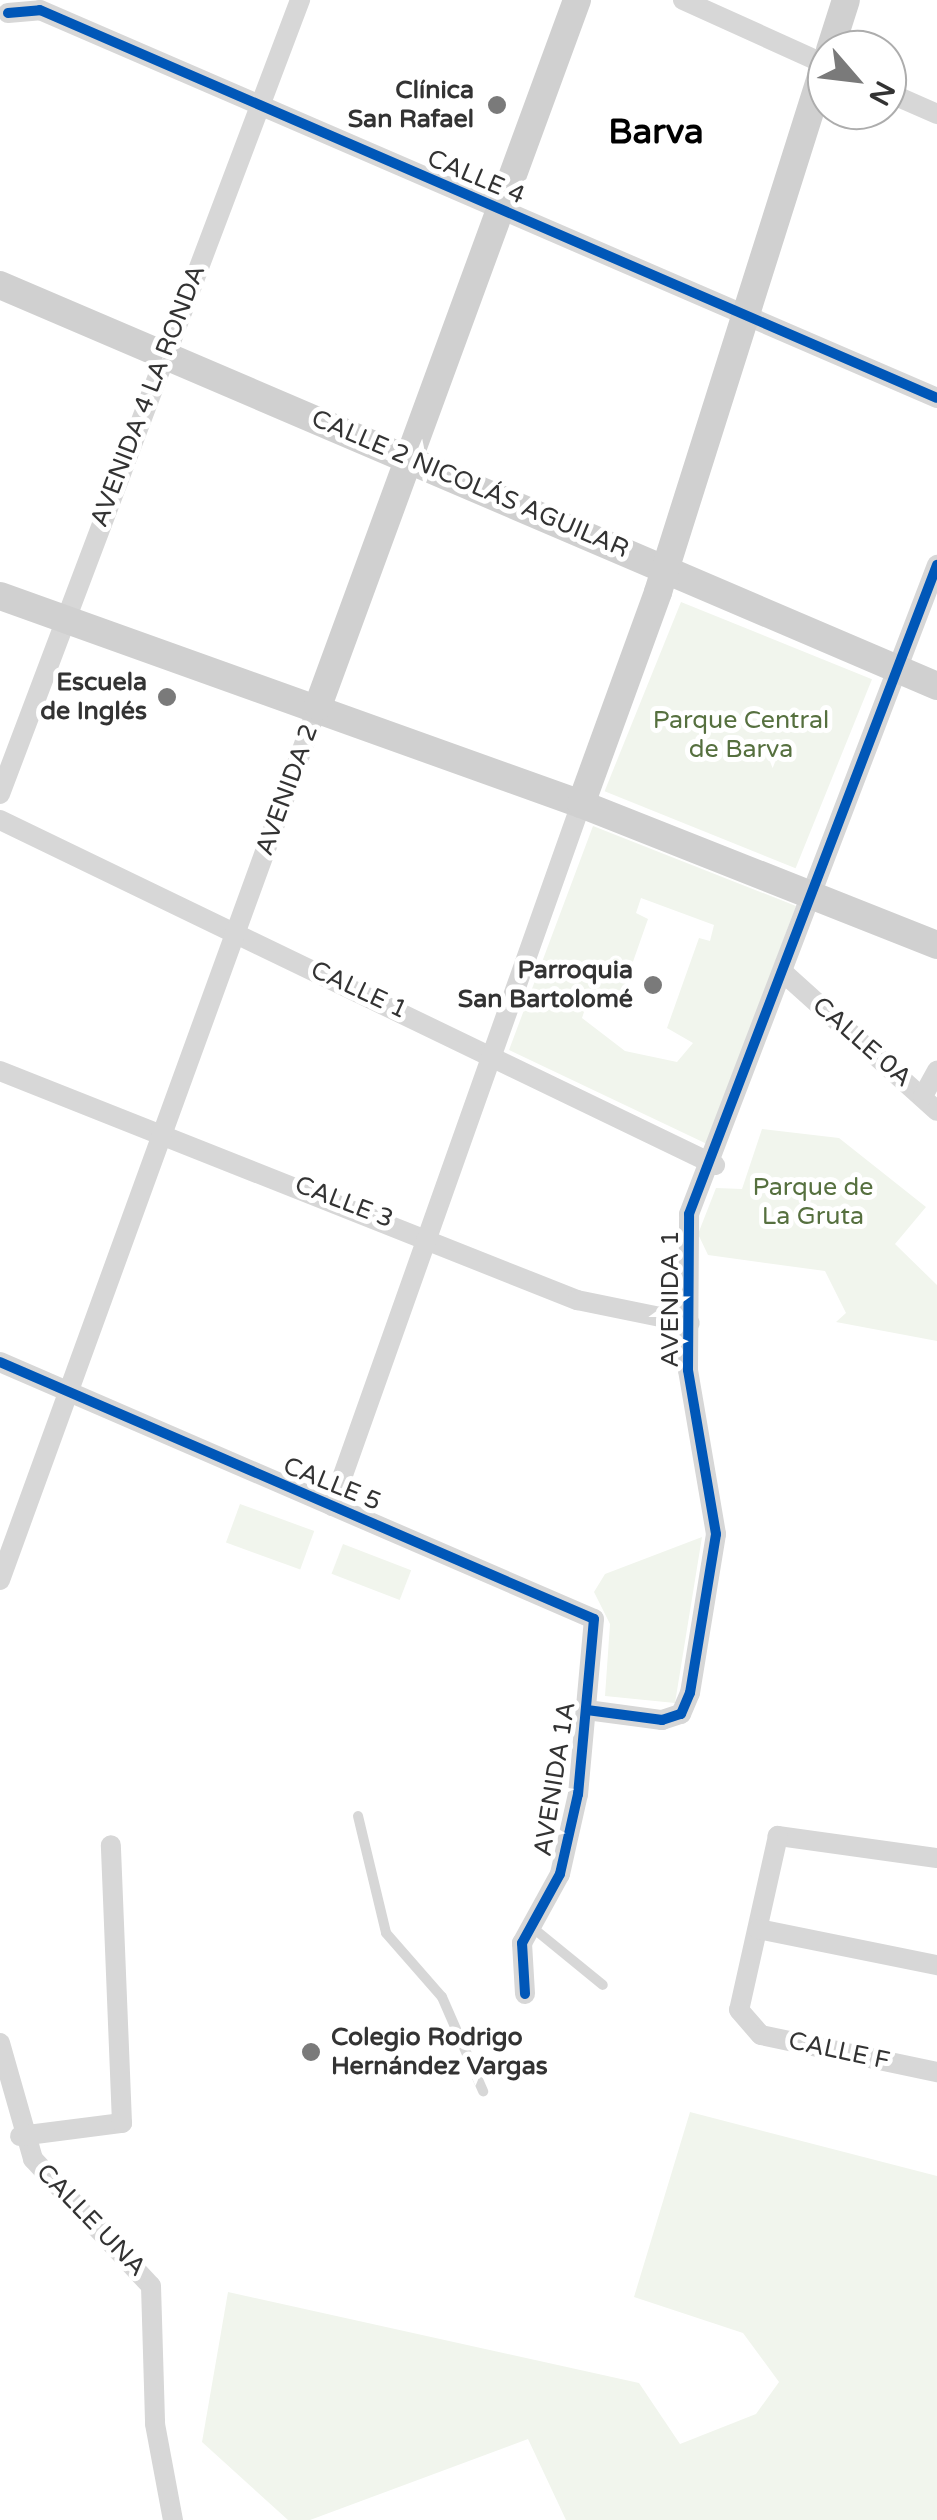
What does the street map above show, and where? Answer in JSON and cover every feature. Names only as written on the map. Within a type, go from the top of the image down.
[{"type":"main road","name":"AVENIDA 2","points":[[318,706],[577,0]]},
{"type":"main road","points":[[836,30],[846,0]]},
{"type":"main road","points":[[581,804],[662,569],[807,121]]},
{"type":"main road","name":"CALLE 2 NICOLÁS AGUILAR","points":[[0,285],[937,686]]},
{"type":"main road","points":[[0,596],[318,706],[581,804],[937,945]]},
{"type":"street","name":"AVENIDA 4 LA RONDA","points":[[0,794],[300,0]]},
{"type":"street","points":[[682,0],[807,51]]},
{"type":"street","name":"CALLE 4","points":[[3,18],[40,10],[937,398]]},
{"type":"street","points":[[907,101],[937,114]]},
{"type":"street","name":"AVENIDA 1","points":[[587,1710],[662,1720],[681,1714],[716,1534],[688,1370],[690,1214],[716,1165],[937,565]]},
{"type":"street","name":"AVENIDA 2","points":[[0,1580],[318,706]]},
{"type":"street","points":[[332,1506],[581,804]]},
{"type":"street","name":"CALLE 1","points":[[0,820],[493,1054],[716,1165]]},
{"type":"street","name":"CALLE 0A","points":[[786,976],[930,1103]]},
{"type":"street","points":[[930,1103],[937,1071]]},
{"type":"street","name":"CALLE 3","points":[[0,1072],[162,1130],[426,1234],[577,1300],[690,1323]]},
{"type":"street","name":"CALLE 5","points":[[0,1362],[66,1394],[594,1618]]},
{"type":"street","name":"AVENIDA 1A","points":[[525,1994],[522,1943],[560,1874],[587,1710],[594,1618]]},
{"type":"street","points":[[937,1858],[778,1836],[758,1929],[937,1965]]},
{"type":"street","points":[[20,2136],[122,2123],[111,1845]]},
{"type":"street","name":"CALLE F","points":[[758,1929],[744,2026],[937,2072]]},
{"type":"street","name":"CALLE UNA","points":[[0,2043],[20,2136],[152,2286],[155,2424],[174,2520]]},
{"type":"lane","points":[[358,1816],[386,1932],[442,1998],[483,2091]]},
{"type":"lane","points":[[533,1928],[603,1985]]},
{"type":"green space","name":"Parque Central de Barva","points":[[681,602],[872,679],[796,868],[605,791]]},
{"type":"green space","points":[[593,826],[796,906],[707,1144],[509,1050]],"holes":[[[641,898],[714,925],[710,941],[699,938],[667,1028],[693,1043],[677,1062],[625,1051],[582,1018],[586,1006],[616,1010],[648,919],[636,913]]]},
{"type":"green space","name":"Parque de La Gruta","points":[[762,1129],[839,1138],[926,1207],[895,1244],[937,1285],[937,1341],[836,1322],[846,1313],[825,1271],[708,1255],[698,1234],[716,1188],[742,1189]]},
{"type":"green space","points":[[240,1504],[314,1531],[300,1570],[226,1543]]},
{"type":"green space","points":[[702,1537],[675,1703],[605,1696],[610,1624],[594,1592],[605,1574]]},
{"type":"green space","points":[[343,1544],[411,1570],[400,1600],[332,1574]]},
{"type":"green space","points":[[690,2112],[937,2176],[937,2520],[566,2520],[528,2439],[310,2520],[288,2520],[202,2442],[228,2292],[639,2383],[680,2444],[756,2414],[779,2382],[743,2333],[634,2297]]},
{"type":"cycle path","points":[[8,13],[40,10],[937,398]]},
{"type":"cycle path","points":[[587,1710],[662,1720],[681,1714],[690,1693],[716,1534],[688,1370],[689,1214],[937,565]]},
{"type":"cycle path","points":[[0,1362],[594,1619],[578,1794],[560,1874],[522,1943],[525,1994]]},
{"type":"place","name":"Clínica San Rafael","points":[[497,105]]},
{"type":"place","name":"Escuela de Inglés","points":[[167,697]]},
{"type":"place","name":"Parroquia San Bartolomé","points":[[653,985]]},
{"type":"place","name":"Colegio Rodrigo Hernández Vargas","points":[[311,2052]]},
{"type":"district","name":"Barva","points":[[656,132]]}]
